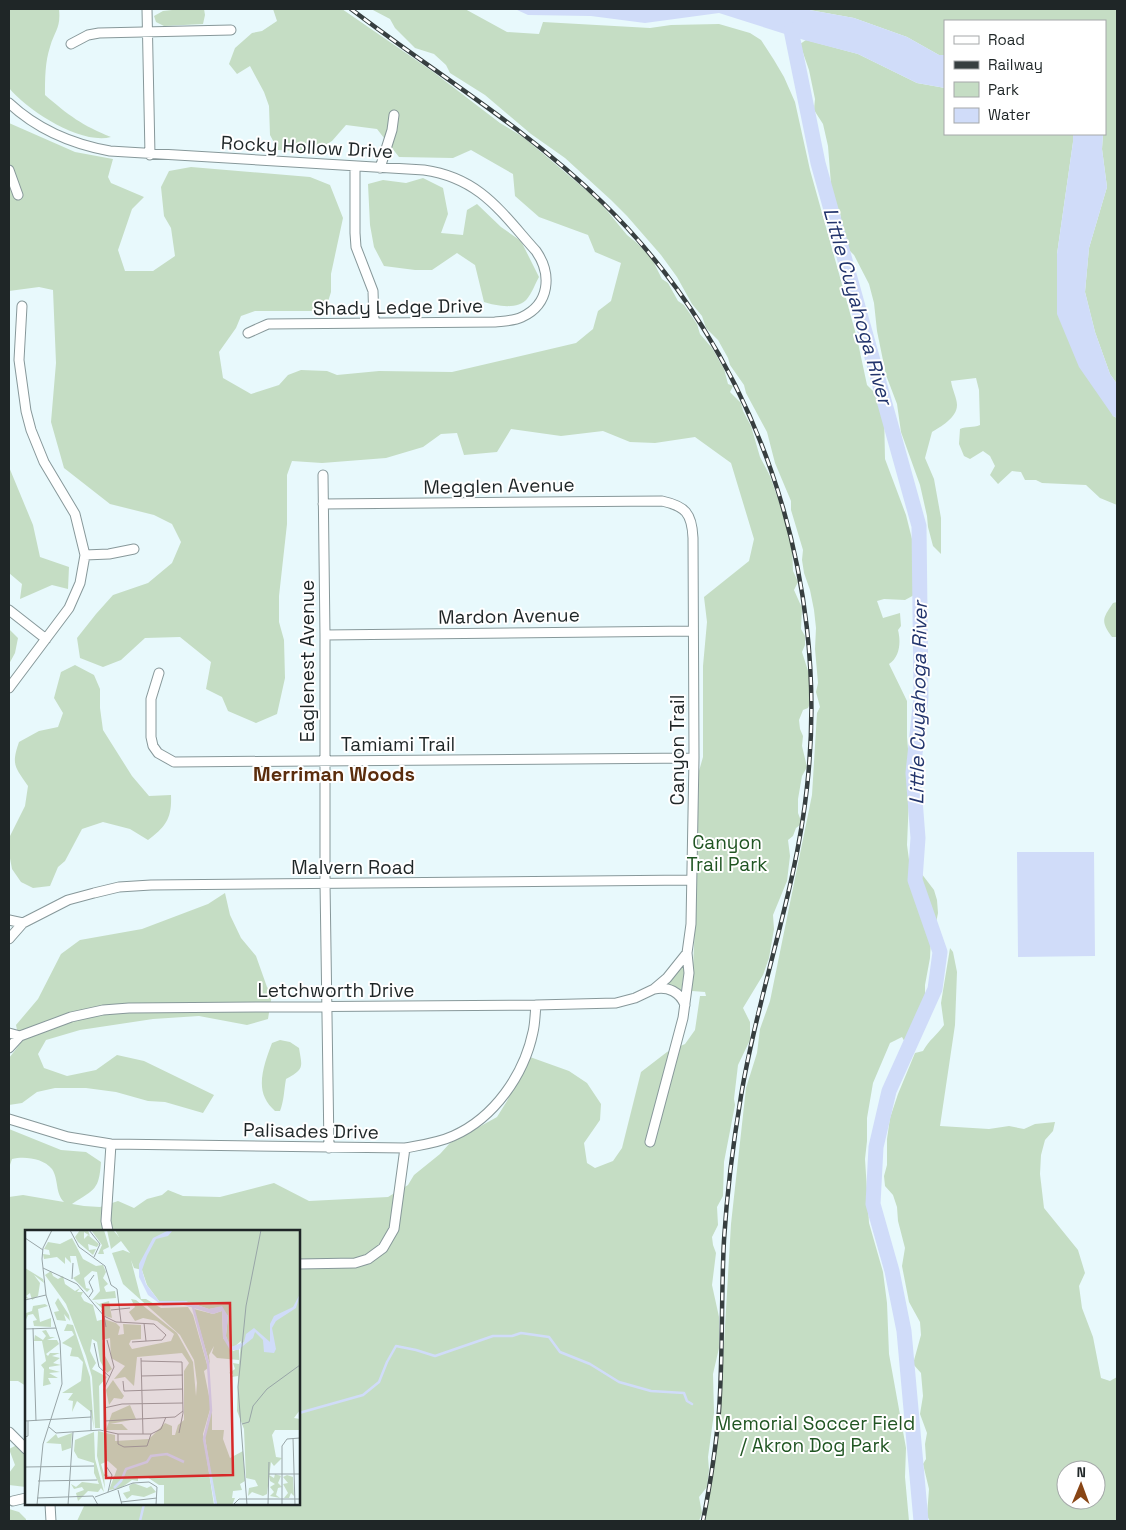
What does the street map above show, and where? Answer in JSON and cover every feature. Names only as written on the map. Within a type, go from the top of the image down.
[{"type":"street","points":[[147,9],[150,155]]},
{"type":"street","points":[[71,44],[88,35],[100,33],[231,30]]},
{"type":"street","name":"Rocky Hollow Drive","points":[[9,103],[23,117],[42,129],[64,139],[106,151],[437,172],[462,180],[481,192],[540,257],[547,277],[546,289],[542,298]]},
{"type":"street","points":[[380,168],[392,130],[394,115]]},
{"type":"street","points":[[355,166],[356,247],[373,291],[374,323]]},
{"type":"street","points":[[9,170],[18,194]]},
{"type":"street","name":"Shady Ledge Drive","points":[[248,333],[268,324],[495,322],[511,320],[528,313],[542,298]]},
{"type":"street","points":[[9,688],[65,615],[80,584],[84,555],[78,520],[44,462],[31,430],[26,411],[20,360],[22,306]]},
{"type":"street","name":"Eaglenest Avenue","points":[[323,474],[326,1006],[329,1148]]},
{"type":"street","name":"Megglen Avenue","points":[[323,504],[662,501],[674,504]]},
{"type":"street","name":"Canyon Trail","points":[[650,1142],[681,1031],[689,973],[687,952],[691,924],[694,758],[693,525],[687,513],[680,506],[674,504]]},
{"type":"street","points":[[84,555],[109,554],[134,549]]},
{"type":"street","points":[[9,610],[46,639]]},
{"type":"street","name":"Mardon Avenue","points":[[325,635],[693,631]]},
{"type":"street","name":"Tamiami Trail","points":[[159,673],[151,699],[151,737],[153,746],[158,753],[167,760],[174,762],[694,758]]},
{"type":"street","name":"Malvern Road","points":[[9,939],[24,923],[68,900],[119,887],[151,885],[691,880]]},
{"type":"street","points":[[9,920],[24,923]]},
{"type":"street","name":"Letchworth Drive","points":[[9,1048],[20,1036],[71,1017],[103,1010],[616,1003],[635,998],[654,989],[667,978],[687,952]]},
{"type":"street","name":"Letchworth Drive","points":[[654,989],[664,988],[674,991],[680,996],[685,1005]]},
{"type":"street","name":"Palisades Drive","points":[[9,1119],[68,1137],[112,1144],[405,1148],[435,1143],[454,1136],[473,1124],[495,1106],[512,1083],[533,1033],[536,1005]]},
{"type":"street","points":[[9,1033],[20,1036]]},
{"type":"street","points":[[108,1230],[106,1221],[112,1144]]},
{"type":"street","points":[[300,1264],[355,1263],[368,1259],[382,1248],[394,1229],[405,1148]]},
{"type":"street","points":[[9,1432],[25,1448]]},
{"type":"street","points":[[13,1500],[25,1498]]},
{"type":"street","points":[[50,1505],[50,1521]]},
{"type":"green space","points":[[9,9],[59,9],[58,25],[47,59],[45,95],[76,119],[92,129],[111,137],[85,136],[56,124],[42,116],[9,88]]},
{"type":"green space","points":[[204,9],[203,24],[164,26],[156,22],[154,16],[163,11]]},
{"type":"green space","name":"Canyon Trail Park","points":[[273,9],[342,9],[432,71],[500,123],[523,137],[599,201],[627,235],[652,259],[662,279],[668,283],[678,301],[684,305],[697,324],[700,334],[712,348],[724,369],[728,384],[733,386],[730,392],[741,403],[751,426],[760,457],[770,476],[784,516],[792,545],[793,571],[798,582],[794,590],[802,608],[801,629],[805,636],[805,645],[802,652],[810,677],[810,704],[808,708],[803,710],[799,720],[807,767],[802,776],[798,799],[798,813],[801,821],[793,836],[788,840],[790,856],[787,881],[773,915],[774,929],[769,958],[763,975],[743,1008],[750,1022],[750,1040],[738,1065],[735,1105],[724,1162],[723,1196],[717,1207],[718,1225],[712,1237],[716,1253],[712,1285],[719,1317],[719,1348],[713,1374],[714,1413],[708,1457],[709,1470],[707,1487],[699,1497],[702,1513],[699,1521],[77,1521],[85,1505],[300,1505],[300,1230],[25,1230],[25,1385],[18,1381],[9,1381],[9,1197],[23,1195],[64,1202],[59,1195],[56,1178],[52,1169],[44,1162],[28,1158],[17,1158],[12,1159],[9,1168],[9,1129],[61,1150],[86,1152],[101,1162],[97,1184],[91,1192],[72,1204],[100,1207],[118,1201],[134,1208],[147,1199],[162,1195],[168,1190],[183,1196],[220,1197],[274,1183],[309,1201],[388,1197],[408,1185],[414,1175],[440,1154],[450,1143],[497,1117],[530,1057],[569,1071],[587,1083],[601,1104],[600,1120],[584,1143],[587,1163],[595,1168],[613,1161],[622,1148],[641,1072],[667,1052],[685,1044],[695,1030],[700,996],[706,996],[705,992],[692,991],[699,771],[703,757],[703,666],[707,622],[704,597],[749,561],[754,539],[731,463],[695,437],[655,443],[630,442],[603,431],[561,436],[511,429],[497,452],[464,455],[457,433],[441,434],[423,447],[386,458],[322,463],[292,461],[287,475],[287,524],[279,596],[279,622],[284,640],[285,678],[277,714],[256,723],[228,711],[222,697],[206,689],[211,662],[180,637],[145,638],[121,660],[103,667],[80,658],[77,638],[96,614],[113,595],[148,583],[172,563],[181,542],[172,524],[154,515],[110,504],[64,468],[51,422],[56,363],[53,290],[39,287],[9,291],[9,123],[75,152],[113,159],[108,177],[111,183],[144,197],[132,209],[118,250],[125,271],[153,271],[175,256],[171,228],[164,216],[161,187],[169,171],[191,167],[310,177],[330,185],[343,218],[331,274],[331,292],[325,311],[255,311],[241,316],[236,328],[219,352],[223,378],[251,394],[279,385],[288,375],[301,370],[327,371],[337,375],[379,371],[452,372],[576,343],[593,329],[598,311],[611,301],[621,263],[595,252],[588,235],[539,217],[515,196],[513,174],[471,150],[453,158],[399,157],[377,129],[346,125],[332,141],[313,152],[278,150],[270,135],[269,106],[250,66],[237,74],[229,64],[235,48],[252,33],[262,31],[277,21]]},
{"type":"green space","name":"Memorial Soccer Field / Akron Dog Park","points":[[371,9],[465,9],[507,32],[539,34],[543,22],[650,28],[671,25],[719,24],[750,33],[761,40],[784,77],[795,102],[810,170],[857,338],[867,385],[876,394],[884,412],[885,459],[906,515],[917,571],[916,594],[905,600],[884,599],[877,601],[883,618],[900,613],[901,626],[898,630],[899,649],[893,661],[889,664],[907,701],[910,773],[907,845],[909,860],[934,890],[938,913],[931,938],[930,958],[925,985],[925,1004],[906,1044],[902,1037],[890,1043],[873,1083],[867,1118],[865,1159],[869,1223],[883,1272],[887,1303],[889,1354],[906,1448],[905,1477],[909,1521],[704,1521],[720,1412],[731,1224],[746,1088],[757,1053],[760,1029],[770,1001],[812,795],[817,713],[820,707],[816,692],[818,683],[815,649],[816,628],[810,590],[804,573],[803,550],[791,510],[791,501],[775,463],[767,432],[746,393],[744,385],[730,365],[718,340],[706,328],[702,316],[692,304],[677,277],[661,255],[627,216],[565,158],[531,134],[485,95],[450,73],[446,65],[434,54],[415,48],[395,28],[390,19]]},
{"type":"green space","points":[[804,9],[1117,9],[1117,384],[1110,374],[1095,332],[1085,292],[1089,248],[1107,187],[1102,149],[1103,135],[1106,135],[1106,20],[944,20],[944,55],[939,55],[907,37],[854,18]]},
{"type":"green space","points":[[806,40],[858,54],[917,83],[944,88],[944,135],[1073,135],[1057,254],[1113,416],[1117,418],[1117,505],[1100,498],[1086,485],[1042,483],[1036,480],[1025,480],[1021,472],[1012,471],[998,484],[990,475],[995,466],[990,456],[983,451],[970,459],[964,456],[959,444],[960,429],[980,425],[979,390],[976,378],[951,381],[957,402],[956,410],[948,422],[932,432],[925,458],[934,479],[941,518],[941,554],[933,546],[920,485],[901,432],[897,404],[886,375],[869,284],[854,255],[847,248],[840,212],[832,197],[828,146],[823,124],[814,110],[815,99],[809,70],[800,44]]},
{"type":"green space","points":[[423,178],[443,188],[448,214],[441,233],[463,235],[467,210],[477,204],[501,227],[521,241],[539,277],[527,299],[513,306],[484,302],[475,265],[457,253],[432,270],[384,266],[374,247],[370,225],[368,184],[383,180],[406,183]]},
{"type":"green space","points":[[9,467],[33,525],[40,557],[69,567],[68,589],[52,585],[20,599],[22,584],[9,573]]},
{"type":"green space","points":[[1117,602],[1117,637],[1112,637],[1104,620],[1113,603]]},
{"type":"green space","points":[[9,629],[18,638],[15,653],[9,664]]},
{"type":"green space","points":[[75,665],[94,675],[100,689],[103,730],[132,776],[149,796],[171,795],[169,816],[159,831],[148,840],[130,829],[103,822],[82,829],[65,861],[58,867],[50,886],[33,888],[21,882],[12,869],[9,853],[9,838],[25,806],[28,786],[17,770],[15,756],[19,742],[39,731],[58,727],[63,713],[54,698],[61,672]]},
{"type":"green space","points":[[225,893],[230,915],[241,938],[256,956],[267,987],[272,994],[268,1019],[247,1025],[199,1016],[153,1019],[80,1030],[46,1040],[38,1054],[44,1068],[67,1076],[96,1070],[117,1055],[144,1061],[214,1095],[203,1113],[165,1102],[148,1101],[116,1092],[86,1088],[55,1088],[37,1092],[22,1103],[9,1105],[9,1058],[20,1044],[16,1025],[38,999],[61,954],[80,940],[142,929],[208,904]]},
{"type":"green space","points":[[950,948],[953,952],[957,972],[955,1025],[940,1126],[989,1129],[1009,1126],[1024,1129],[1035,1124],[1055,1122],[1053,1131],[1045,1140],[1041,1155],[1040,1174],[1044,1208],[1078,1250],[1085,1273],[1079,1286],[1082,1308],[1093,1337],[1101,1378],[1110,1381],[1117,1377],[1117,1521],[930,1521],[927,1516],[929,1489],[923,1464],[926,1459],[925,1444],[927,1433],[920,1414],[923,1396],[921,1373],[913,1364],[921,1335],[920,1322],[909,1302],[902,1266],[905,1248],[898,1221],[897,1207],[893,1195],[885,1186],[884,1176],[887,1165],[887,1139],[890,1118],[898,1094],[915,1053],[923,1051],[944,1025],[941,1003]]},
{"type":"green space","points":[[684,965],[685,968],[681,992],[668,984]]},
{"type":"green space","points":[[280,1040],[290,1042],[299,1048],[301,1067],[296,1073],[286,1079],[280,1111],[275,1111],[265,1098],[262,1078],[272,1043]]},
{"type":"green space","points":[[17,1445],[25,1452],[25,1487],[9,1485],[9,1473],[15,1465],[9,1449]]},
{"type":"green space","points":[[9,1509],[19,1512],[26,1521],[9,1521]]},
{"type":"water","points":[[515,9],[804,9],[854,18],[907,37],[939,55],[944,55],[944,88],[917,83],[858,54],[804,40],[719,13],[645,23],[591,16],[528,15]]},
{"type":"water","points":[[1073,135],[1103,135],[1102,149],[1107,187],[1089,248],[1085,292],[1095,332],[1110,374],[1117,384],[1117,418],[1113,416],[1079,367],[1057,314],[1057,254]]},
{"type":"water","points":[[1017,852],[1094,852],[1095,956],[1018,957]]},
{"type":"waterway","name":"Little Cuyahoga River","points":[[791,30],[818,163],[919,526],[921,697],[913,773],[918,838],[915,880],[940,952],[935,989],[889,1091],[876,1147],[873,1204],[892,1271],[904,1331],[921,1521]]},
{"type":"waterway","points":[[300,1413],[363,1395],[379,1382],[396,1346],[435,1356],[493,1336],[512,1336],[521,1333],[549,1337],[560,1352],[590,1364],[619,1382],[651,1391],[684,1393],[687,1401],[692,1404]]},
{"type":"waterway","points":[[140,1521],[144,1505]]},
{"type":"railway","points":[[351,9],[543,150],[602,202],[656,261],[702,327],[741,397],[771,471],[793,548],[807,627],[811,707],[807,787],[794,865],[748,1057],[735,1132],[724,1240],[719,1411],[703,1521]]},
{"type":"district","name":"Merriman Woods","points":[[334,774]]}]
